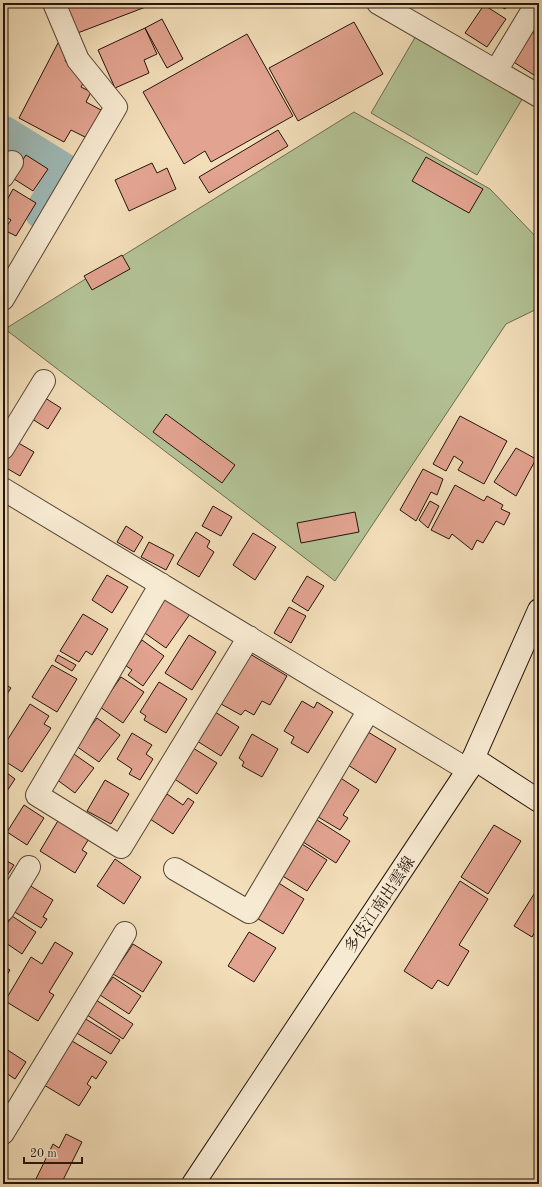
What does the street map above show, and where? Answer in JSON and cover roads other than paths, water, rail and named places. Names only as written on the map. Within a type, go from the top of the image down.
[{"type":"street","points":[[3,299],[116,108],[78,60],[54,3]]},
{"type":"street","points":[[378,3],[539,96]]},
{"type":"street","points":[[496,71],[537,3]]},
{"type":"street","points":[[3,448],[44,381]]},
{"type":"street","points":[[3,489],[369,710],[539,801]]},
{"type":"street","points":[[161,584],[37,795],[121,847],[249,637]]},
{"type":"street","name":"多伎江南出雲線","points":[[193,1184],[470,764],[539,610]]},
{"type":"street","points":[[175,869],[249,912],[369,710]]},
{"type":"street","points":[[3,910],[29,867]]},
{"type":"street","points":[[3,1134],[125,933]]},
{"type":"waterway","points":[[3,133],[66,172],[42,212]]}]
